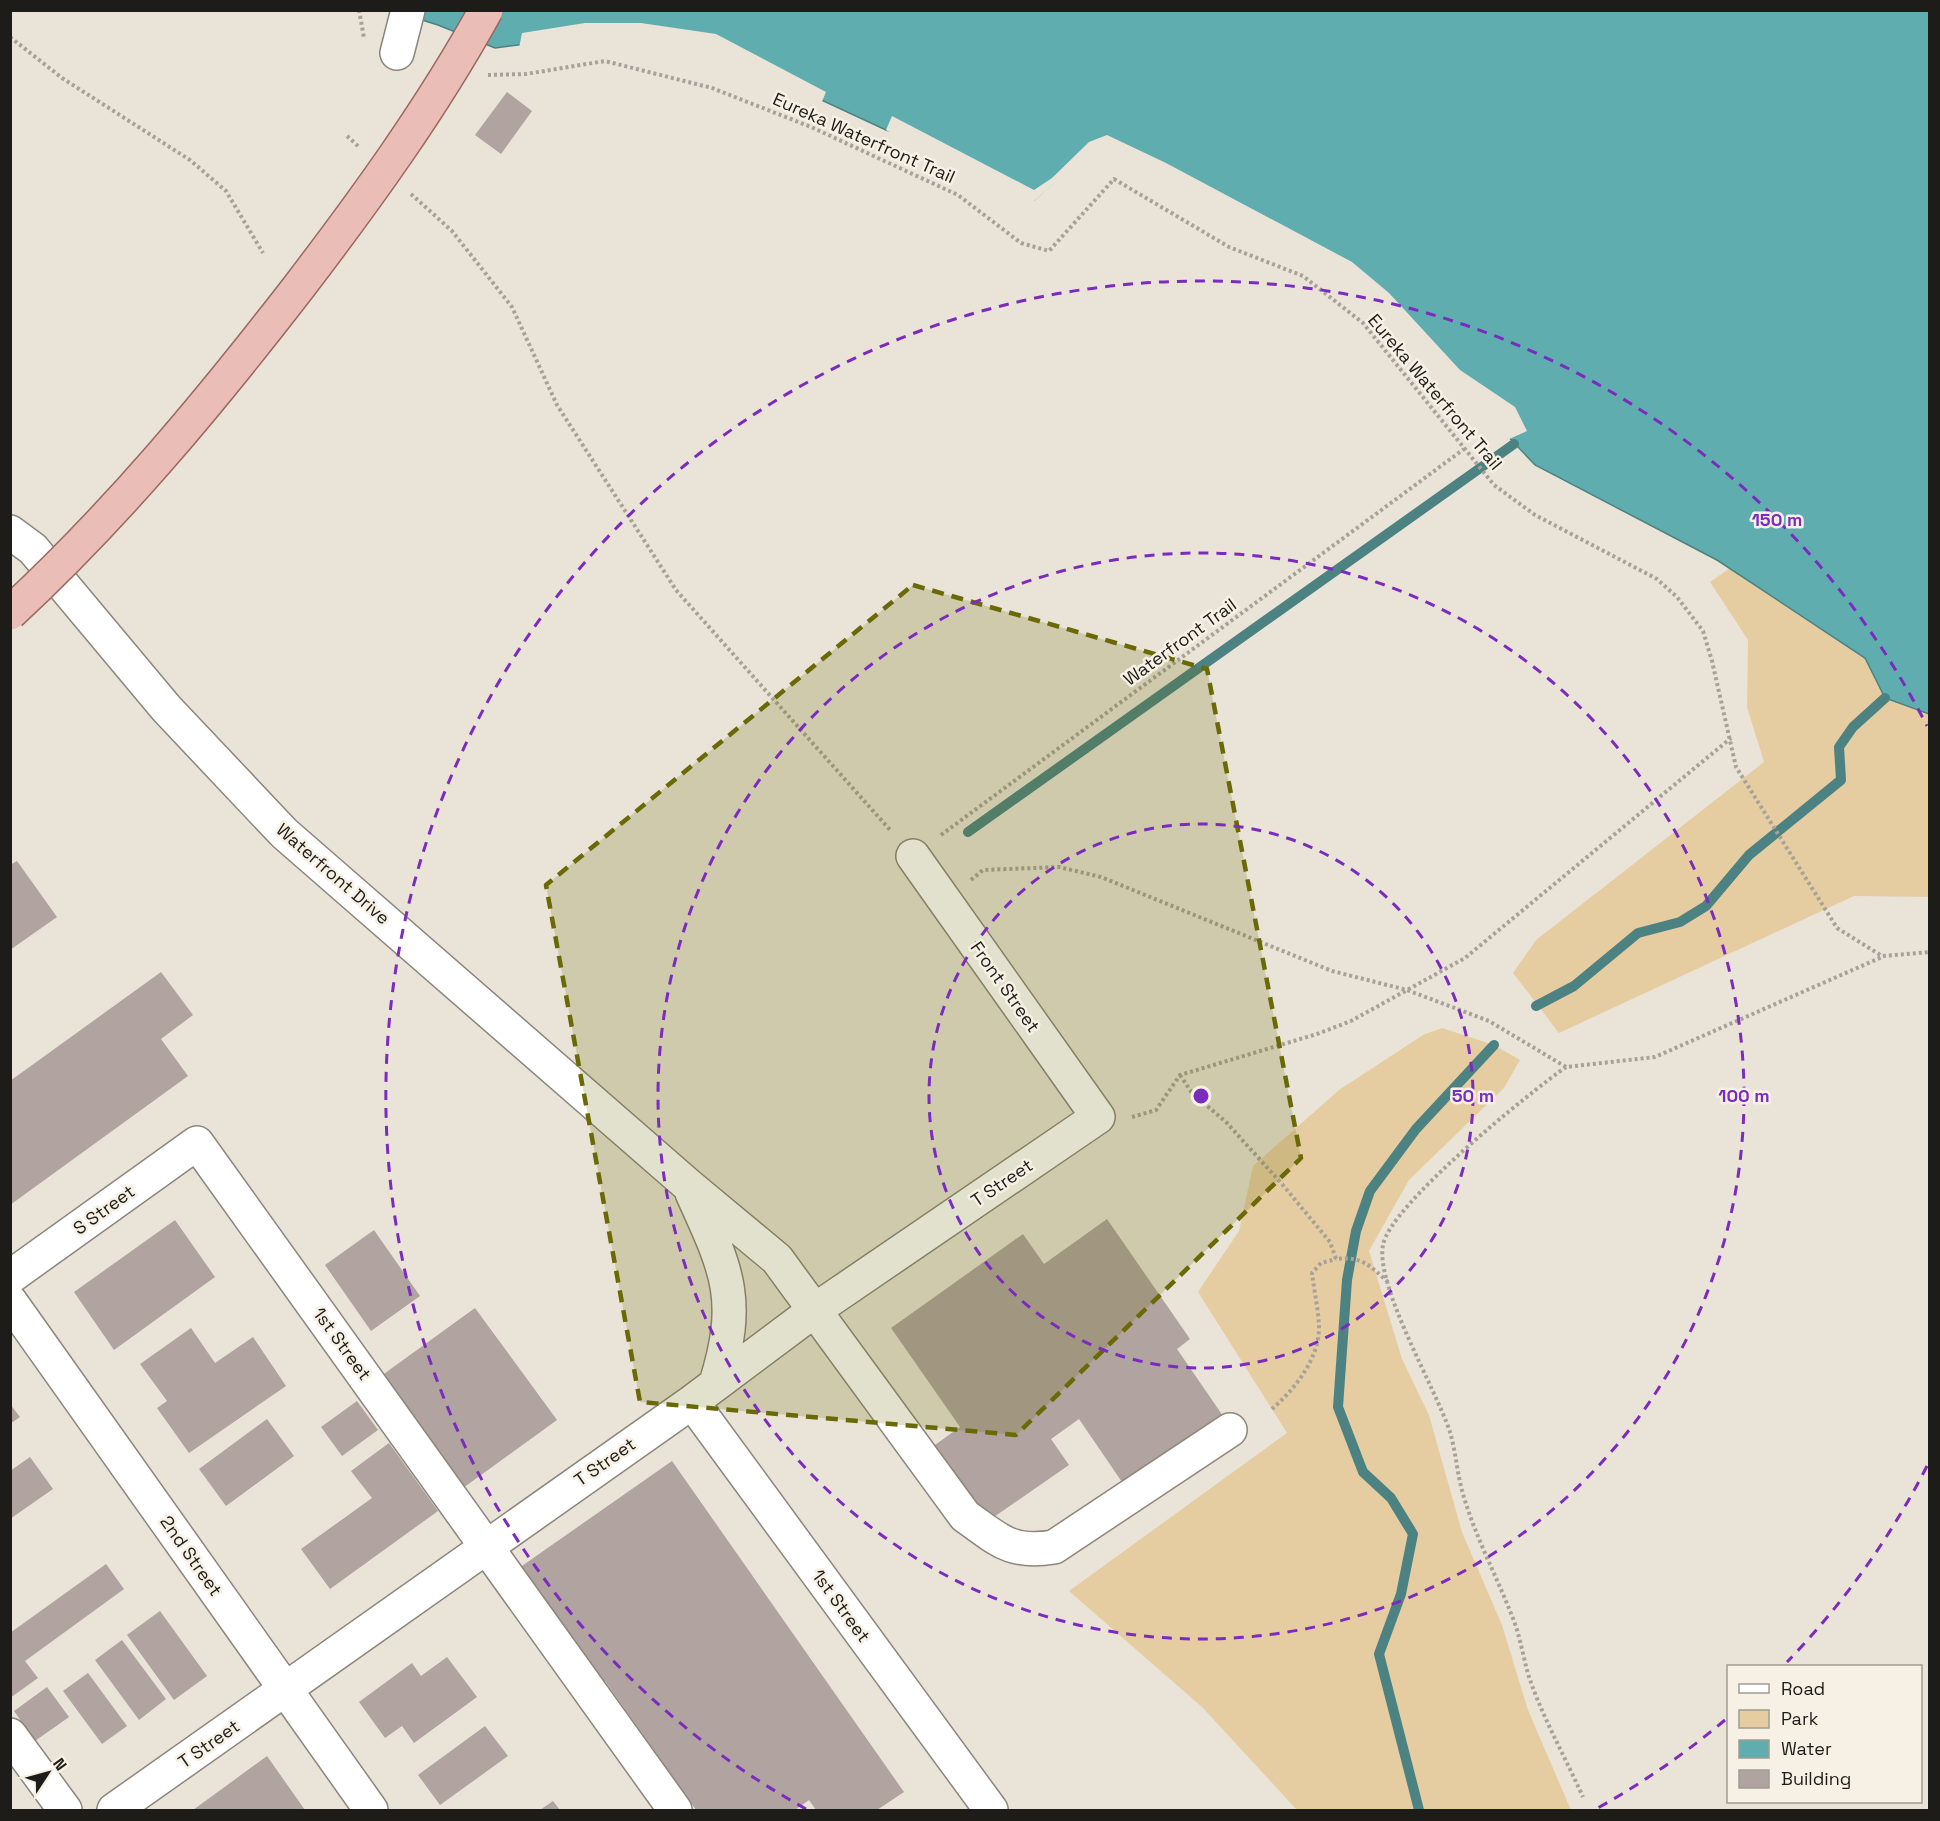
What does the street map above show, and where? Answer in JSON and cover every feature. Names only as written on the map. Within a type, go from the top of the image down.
[{"type":"main road","points":[[10,613],[128,495],[221,388],[402,147],[486,10]]},
{"type":"street","points":[[397,53],[408,10]]},
{"type":"street","name":"Waterfront Drive","points":[[10,532],[33,549],[166,708],[269,818],[688,1185],[777,1259],[965,1516],[1004,1544],[1029,1551],[1054,1547],[1230,1430]]},
{"type":"street","name":"Front Street","points":[[913,856],[1098,1117]]},
{"type":"street","name":"T Street","points":[[114,1810],[704,1392],[815,1310],[1098,1117]]},
{"type":"street","name":"S Street","points":[[10,1277],[197,1143]]},
{"type":"street","name":"1st Street","points":[[197,1143],[675,1810]]},
{"type":"street","name":"Waterfront Drive","points":[[688,1185],[712,1238],[729,1289],[730,1328],[704,1392]]},
{"type":"street","name":"2nd Street","points":[[10,1301],[371,1810]]},
{"type":"street","name":"1st Street","points":[[704,1392],[979,1806]]},
{"type":"street","points":[[10,1736],[65,1810]]},
{"type":"path","points":[[359,10],[364,44]]},
{"type":"path","points":[[10,37],[62,78],[190,160],[226,191],[263,253]]},
{"type":"path","name":"Eureka Waterfront Trail","points":[[479,75],[526,74],[605,61],[712,88],[810,127],[958,195],[1021,243],[1049,251],[1114,179],[1229,247],[1303,276],[1364,324],[1494,485],[1535,515],[1657,579],[1677,597],[1702,631],[1731,738],[1736,767],[1837,928],[1882,956]]},
{"type":"path","points":[[347,136],[364,152]]},
{"type":"path","points":[[408,191],[452,231],[512,307],[557,405],[676,590],[913,856]]},
{"type":"path","name":"Waterfront Trail","points":[[913,856],[1464,449]]},
{"type":"path","points":[[1098,1117],[1138,1116],[1156,1110],[1180,1075],[1317,1034],[1351,1021],[1465,958],[1731,738]]},
{"type":"path","points":[[944,901],[983,870],[1059,867],[1101,877],[1332,971],[1407,990],[1489,1021],[1566,1067]]},
{"type":"path","points":[[1583,1797],[1530,1678],[1513,1617],[1496,1582],[1463,1494],[1450,1433],[1395,1304],[1383,1245],[1397,1217],[1465,1150],[1532,1091],[1566,1067],[1655,1057],[1882,956],[1929,952]]},
{"type":"path","points":[[1180,1075],[1192,1093],[1226,1122],[1282,1184],[1330,1242],[1336,1259]]},
{"type":"path","points":[[1272,1409],[1296,1385],[1314,1352],[1319,1326],[1312,1273],[1321,1263],[1352,1257],[1365,1262],[1389,1283]]},
{"type":"highlighted area","points":[[913,585],[1207,669],[1301,1158],[1016,1435],[640,1402],[546,885]]},
{"type":"green space","points":[[486,10],[850,11],[1042,86],[1119,111],[1172,133],[1390,255],[1648,415],[1790,497],[1806,516],[1929,575],[1929,897],[1854,896],[1559,1033],[1513,973],[1536,940],[1764,762],[1747,707],[1748,640],[1710,582],[1730,568],[1535,465],[1510,439],[1526,431],[1515,407],[1460,370],[1389,293],[1352,262],[1107,135],[1089,142],[1034,191],[893,116],[886,130],[822,101],[825,92],[716,34],[641,23],[585,23],[522,33],[481,19]]},
{"type":"green space","points":[[1442,1028],[1494,1045],[1520,1060],[1504,1088],[1409,1180],[1369,1251],[1402,1359],[1429,1415],[1462,1532],[1502,1625],[1528,1710],[1571,1810],[1297,1810],[1203,1708],[1069,1591],[1287,1433],[1198,1292],[1239,1231],[1253,1166],[1339,1090],[1423,1035]]},
{"type":"water","points":[[393,11],[1929,11],[1929,714],[1885,698],[1865,658],[1717,560],[1535,465],[1348,268],[1095,145],[1034,200],[916,139],[886,130],[720,53],[647,40],[566,39],[495,48],[438,25]]},
{"type":"pier","points":[[585,23],[641,23],[716,34],[826,92],[821,104],[719,56],[647,43],[566,42],[519,48],[522,33]]},
{"type":"pier","points":[[892,116],[1034,190],[1052,178],[1089,142],[1107,135],[1166,163],[1352,262],[1389,293],[1460,370],[1515,407],[1527,431],[1507,440],[1346,271],[1095,148],[1033,202],[915,142],[886,130]]},
{"type":"building","points":[[507,92],[532,111],[501,154],[475,135]]},
{"type":"building","points":[[17,861],[57,917],[10,950],[10,865]]},
{"type":"building","points":[[161,972],[193,1015],[161,1039],[188,1076],[10,1205],[10,1081]]},
{"type":"building","points":[[1107,1219],[1190,1339],[1177,1349],[1223,1416],[1124,1485],[1079,1419],[1051,1439],[1069,1465],[981,1526],[928,1450],[960,1427],[891,1328],[1023,1234],[1044,1264]]},
{"type":"building","points":[[175,1220],[215,1277],[114,1350],[74,1292]]},
{"type":"building","points":[[374,1230],[420,1296],[371,1331],[325,1265]]},
{"type":"building","points":[[475,1308],[557,1420],[463,1488],[381,1376]]},
{"type":"building","points":[[191,1328],[215,1363],[253,1337],[286,1386],[189,1453],[157,1408],[167,1401],[140,1364]]},
{"type":"building","points":[[357,1401],[378,1430],[342,1456],[321,1427]]},
{"type":"building","points":[[10,1404],[20,1417],[10,1424]]},
{"type":"building","points":[[267,1419],[294,1456],[226,1506],[199,1469]]},
{"type":"building","points":[[389,1443],[438,1511],[330,1589],[301,1549],[372,1498],[351,1471]]},
{"type":"building","points":[[30,1457],[53,1489],[10,1519],[10,1471]]},
{"type":"building","points":[[672,1461],[904,1792],[877,1810],[816,1810],[809,1800],[795,1810],[696,1810],[605,1681],[601,1685],[519,1568]]},
{"type":"building","points":[[106,1564],[124,1589],[25,1661],[38,1678],[10,1698],[10,1633]]},
{"type":"building","points":[[160,1611],[207,1676],[174,1700],[127,1635]]},
{"type":"building","points":[[122,1640],[166,1699],[139,1720],[95,1660]]},
{"type":"building","points":[[447,1657],[477,1697],[414,1743],[402,1726],[385,1738],[359,1702],[412,1663],[421,1676]]},
{"type":"building","points":[[88,1673],[127,1726],[102,1744],[63,1691]]},
{"type":"building","points":[[47,1687],[69,1717],[35,1741],[14,1711]]},
{"type":"building","points":[[485,1726],[508,1756],[440,1805],[418,1775]]},
{"type":"building","points":[[267,1756],[305,1810],[193,1810]]},
{"type":"building","points":[[553,1801],[560,1810],[540,1810]]},
{"type":"waterway","points":[[968,832],[1514,444]]},
{"type":"waterway","points":[[1536,1006],[1574,986],[1638,933],[1680,922],[1706,906],[1749,855],[1841,780],[1839,747],[1853,727],[1885,698]]},
{"type":"waterway","points":[[1419,1810],[1379,1654],[1401,1594],[1413,1534],[1391,1498],[1363,1472],[1338,1407],[1347,1280],[1356,1231],[1370,1191],[1416,1129],[1494,1045]]}]
